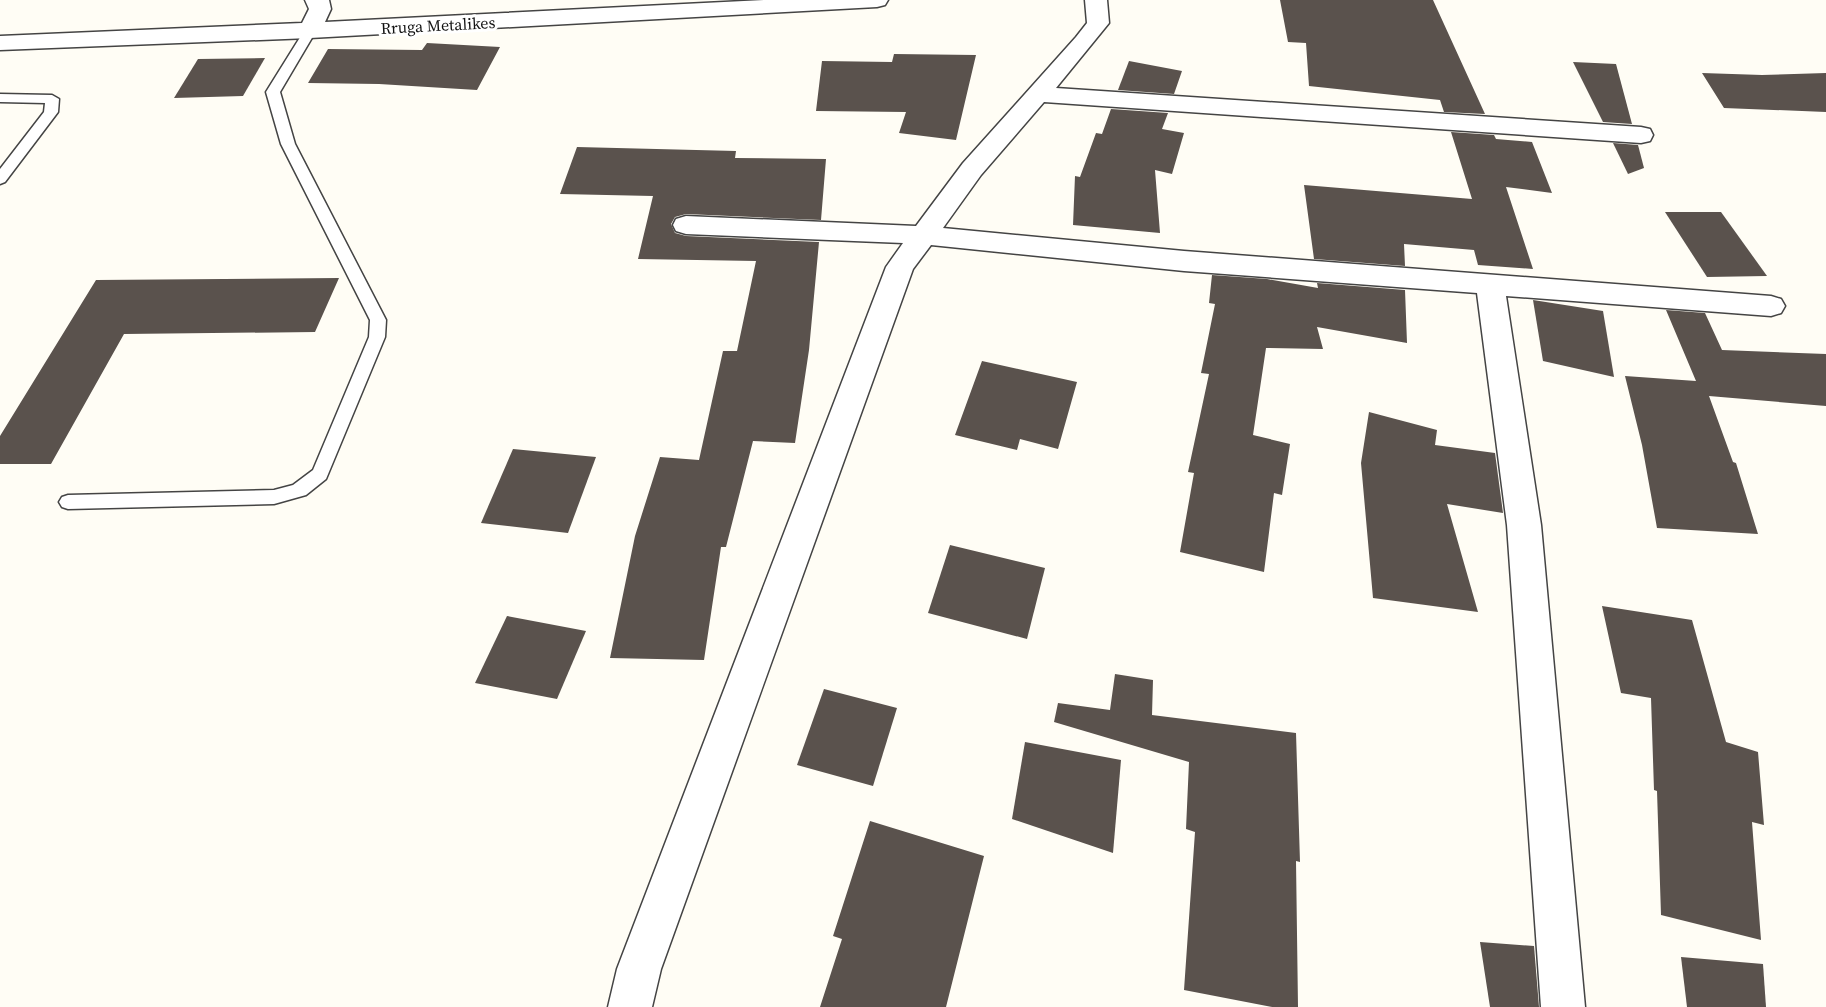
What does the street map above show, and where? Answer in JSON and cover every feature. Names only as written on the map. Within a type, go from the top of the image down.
[{"type":"street","points":[[310,30],[320,9],[320,3],[316,0]]},
{"type":"street","name":"Rruga Metalikes","points":[[0,43],[310,30],[556,10],[877,0]]},
{"type":"street","points":[[630,1007],[639,969],[900,267],[972,169],[1098,23],[1096,0]]},
{"type":"street","points":[[1037,94],[1641,135]]},
{"type":"street","points":[[686,225],[922,235],[1184,261],[1771,306]]},
{"type":"street","points":[[1490,285],[1524,525],[1563,1007]]},
{"type":"lane","points":[[68,502],[274,497],[293,494],[309,486],[320,474],[377,337],[378,320],[288,144],[273,92],[310,30]]},
{"type":"lane","points":[[0,98],[52,99],[51,112],[0,179]]},
{"type":"building","points":[[1280,0],[1433,0],[1485,114],[1444,112],[1440,100],[1309,86],[1306,43],[1288,42]]},
{"type":"building","points":[[427,43],[500,47],[477,90],[379,84],[308,83],[328,49],[422,50]]},
{"type":"building","points":[[894,54],[976,55],[956,140],[899,133],[906,112],[816,111],[822,61],[892,62]]},
{"type":"building","points":[[265,58],[243,96],[174,98],[198,59]]},
{"type":"building","points":[[1129,61],[1182,71],[1174,94],[1118,90]]},
{"type":"building","points":[[1573,62],[1616,64],[1632,124],[1603,122]]},
{"type":"building","points":[[1702,73],[1762,75],[1826,73],[1826,112],[1724,108]]},
{"type":"building","points":[[1111,109],[1168,113],[1162,129],[1184,133],[1172,174],[1155,170],[1160,233],[1073,225],[1075,176],[1080,177],[1096,133],[1102,134]]},
{"type":"building","points":[[1451,132],[1494,135],[1496,139],[1532,142],[1552,193],[1506,187],[1533,269],[1478,265],[1474,250],[1404,244],[1405,266],[1314,259],[1304,185],[1472,199]]},
{"type":"building","points":[[1613,143],[1638,145],[1644,168],[1628,174]]},
{"type":"building","points":[[577,147],[736,151],[735,158],[826,159],[821,220],[686,214],[675,217],[671,224],[675,233],[686,236],[819,242],[809,350],[795,443],[753,441],[726,547],[721,547],[704,660],[610,658],[635,536],[660,457],[699,460],[723,351],[737,351],[756,261],[638,259],[653,196],[560,194]]},
{"type":"building","points":[[1665,212],[1721,212],[1767,276],[1707,277]]},
{"type":"building","points":[[1212,275],[1267,279],[1318,288],[1317,283],[1405,290],[1407,343],[1317,327],[1323,349],[1266,348],[1253,435],[1290,444],[1282,495],[1274,493],[1264,572],[1180,552],[1194,473],[1188,472],[1209,374],[1201,373],[1215,304],[1209,303]]},
{"type":"building","points":[[339,278],[315,332],[124,334],[51,464],[0,464],[0,436],[96,280]]},
{"type":"building","points":[[1533,300],[1603,311],[1614,377],[1543,361]]},
{"type":"building","points":[[1666,310],[1705,313],[1722,350],[1826,354],[1826,406],[1709,396],[1733,462],[1736,463],[1758,534],[1657,528],[1642,445],[1625,376],[1696,381]]},
{"type":"building","points":[[982,361],[1077,382],[1058,449],[1020,439],[1017,450],[955,435]]},
{"type":"building","points":[[1369,412],[1437,430],[1435,445],[1495,453],[1503,513],[1447,504],[1478,612],[1373,598],[1361,463]]},
{"type":"building","points":[[513,449],[596,457],[568,533],[481,523]]},
{"type":"building","points":[[950,545],[1045,568],[1027,639],[928,613]]},
{"type":"building","points":[[1602,606],[1692,620],[1726,742],[1758,752],[1764,825],[1752,822],[1761,940],[1661,915],[1651,698],[1621,693]]},
{"type":"building","points":[[507,616],[586,631],[557,699],[475,683]]},
{"type":"building","points":[[1115,674],[1153,680],[1152,715],[1296,733],[1300,862],[1296,861],[1298,1007],[1272,1007],[1184,990],[1195,832],[1186,829],[1189,762],[1054,722],[1058,703],[1110,710]]},
{"type":"building","points":[[824,689],[897,708],[873,786],[797,765]]},
{"type":"building","points":[[1025,742],[1121,760],[1113,853],[1012,819]]},
{"type":"building","points":[[870,821],[984,856],[946,1007],[820,1007],[842,939],[833,936]]},
{"type":"building","points":[[1480,942],[1534,946],[1539,1007],[1490,1007]]},
{"type":"building","points":[[1681,957],[1763,964],[1766,1007],[1687,1007]]}]
